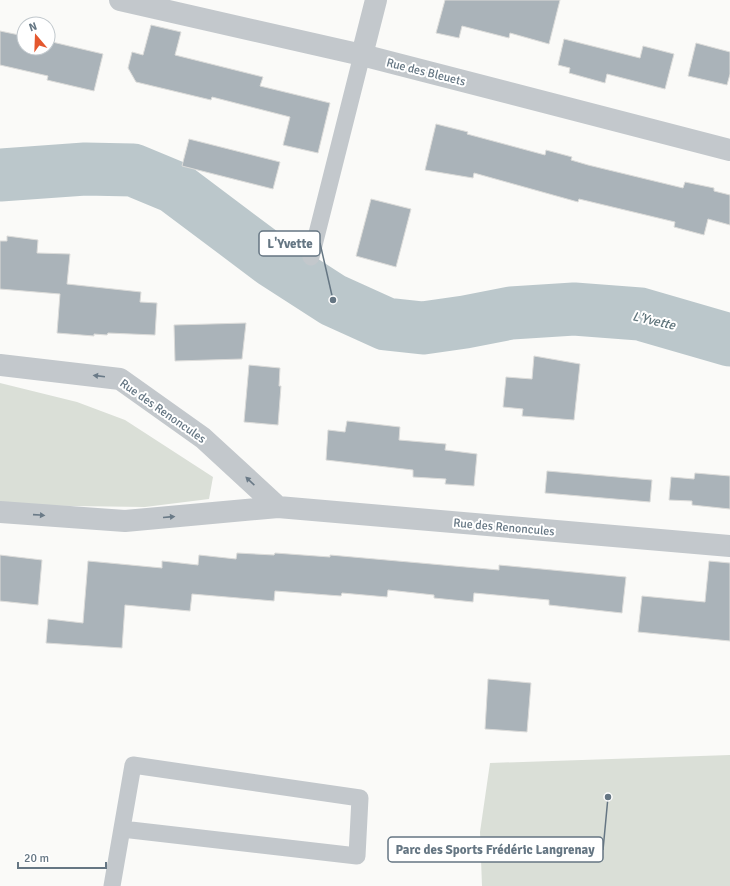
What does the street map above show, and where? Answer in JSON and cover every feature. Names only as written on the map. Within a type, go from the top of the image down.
[{"type":"street","name":"Rue des Bleuets","points":[[120,0],[362,55],[730,150]]},
{"type":"street","points":[[362,55],[376,0]]},
{"type":"street","name":"Rue des Renoncules","points":[[0,365],[120,379],[203,438],[278,507]]},
{"type":"street","name":"Rue des Renoncules","points":[[0,512],[126,520],[278,507],[730,546]]},
{"type":"lane","points":[[311,257],[362,55]]},
{"type":"lane","points":[[112,886],[133,765],[360,798],[357,856],[122,829]]},
{"type":"shaded area","points":[[0,383],[77,402],[125,420],[213,477],[209,499],[145,507],[0,505]]},
{"type":"shaded area","points":[[730,755],[730,886],[482,886],[480,832],[490,763]]},
{"type":"building","points":[[445,0],[560,0],[549,44],[510,33],[509,38],[462,26],[459,38],[436,33]]},
{"type":"building","points":[[151,25],[181,32],[175,55],[263,77],[260,86],[330,103],[318,153],[283,145],[290,117],[212,97],[211,100],[136,82],[128,68],[132,52],[143,55]]},
{"type":"building","points":[[0,31],[16,34],[16,56],[56,56],[56,43],[103,54],[94,91],[47,80],[48,76],[0,65]]},
{"type":"building","points":[[564,39],[640,58],[643,46],[674,54],[665,89],[607,74],[605,83],[569,73],[570,68],[558,65]]},
{"type":"building","points":[[696,43],[730,52],[730,74],[727,85],[688,76]]},
{"type":"building","points":[[436,124],[545,155],[546,150],[572,157],[571,160],[588,165],[683,188],[685,182],[714,188],[714,191],[730,195],[730,225],[708,219],[704,235],[674,227],[675,222],[579,199],[578,202],[474,173],[473,178],[425,170]]},
{"type":"building","points":[[189,139],[280,162],[273,189],[182,166]]},
{"type":"building","points":[[371,199],[411,209],[396,267],[356,256]]},
{"type":"building","points":[[7,236],[38,240],[37,253],[70,254],[67,284],[141,292],[140,302],[157,303],[155,335],[108,333],[107,335],[94,334],[94,336],[57,333],[60,294],[0,289],[0,241],[7,241]]},
{"type":"building","points":[[246,323],[242,359],[175,361],[174,325]]},
{"type":"building","points":[[534,356],[580,364],[574,420],[522,416],[523,409],[503,407],[506,377],[532,379]]},
{"type":"building","points":[[249,365],[280,368],[279,386],[281,386],[278,425],[244,422]]},
{"type":"building","points":[[347,421],[400,427],[399,440],[446,444],[445,450],[477,454],[474,486],[445,484],[446,479],[413,477],[413,470],[326,460],[328,430],[345,432]]},
{"type":"building","points":[[547,471],[652,480],[650,502],[545,493]]},
{"type":"building","points":[[695,473],[730,476],[730,509],[692,505],[692,501],[669,500],[671,477],[694,479]]},
{"type":"building","points":[[237,553],[274,555],[275,553],[330,557],[330,555],[499,570],[499,565],[626,577],[622,613],[549,605],[549,600],[474,593],[473,602],[434,598],[434,595],[388,590],[387,597],[342,593],[341,596],[275,591],[274,601],[192,594],[190,611],[125,605],[122,648],[46,643],[48,619],[83,623],[88,561],[162,568],[162,561],[198,565],[199,555],[236,559]]},
{"type":"building","points":[[0,555],[42,560],[38,605],[0,601]]},
{"type":"building","points":[[709,561],[730,563],[730,641],[638,632],[642,596],[705,602]]},
{"type":"building","points":[[488,679],[531,683],[527,732],[485,729]]},
{"type":"waterway","name":"L'Yvette","points":[[0,175],[85,169],[133,170],[174,187],[274,262],[333,300],[386,324],[423,328],[511,313],[574,309],[640,314],[730,340]]},
{"type":"place","name":"L'Yvette","points":[[333,300]]},
{"type":"place","name":"Parc des Sports Frédéric Langrenay","points":[[608,797]]}]
